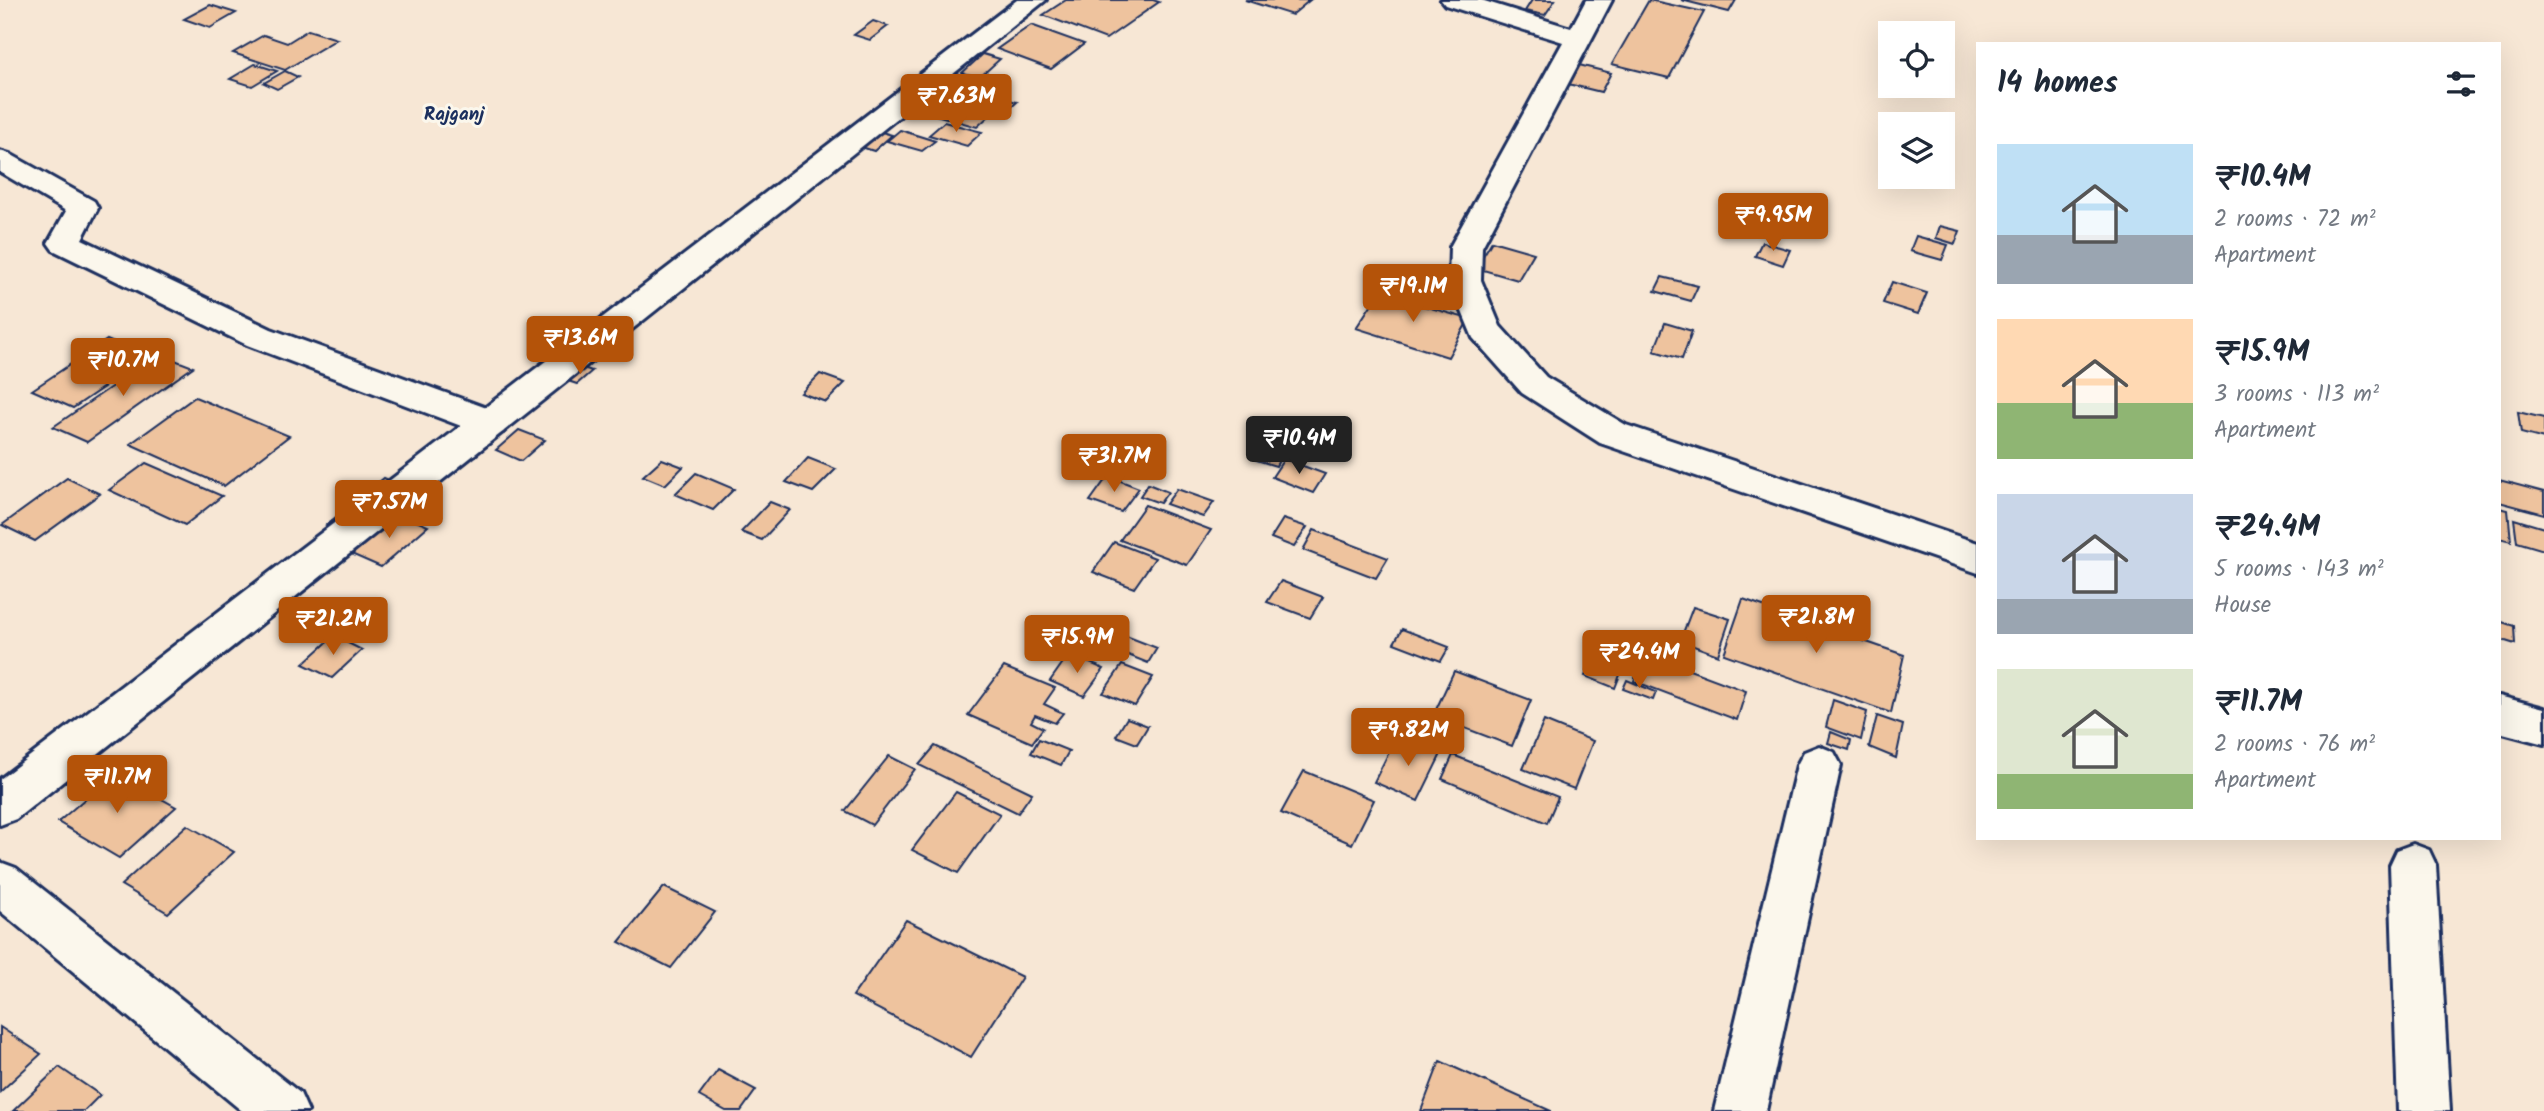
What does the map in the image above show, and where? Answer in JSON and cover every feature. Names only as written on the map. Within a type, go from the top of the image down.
[{"type":"street","points":[[0,805],[1033,0]]},
{"type":"street","points":[[1454,0],[1580,39]]},
{"type":"street","points":[[1599,0],[1466,247],[1465,281],[1485,330],[1534,385],[1613,434],[1976,557]]},
{"type":"street","points":[[0,160],[83,208],[64,243],[259,337],[489,423]]},
{"type":"street","points":[[2501,715],[2544,726]]},
{"type":"street","points":[[1740,1111],[1819,765]]},
{"type":"street","points":[[2413,865],[2424,1111]]},
{"type":"street","points":[[0,883],[282,1111]]},
{"type":"building","points":[[1066,0],[1159,2],[1106,39],[1043,15]]},
{"type":"building","points":[[1245,0],[1310,0],[1292,15]]},
{"type":"building","points":[[1532,0],[1555,0],[1545,15],[1525,11]]},
{"type":"building","points":[[1649,0],[1704,12],[1669,78],[1612,64]]},
{"type":"building","points":[[1681,0],[1736,0],[1729,12]]},
{"type":"building","points":[[210,5],[236,13],[210,28],[184,19]]},
{"type":"building","points":[[873,21],[888,26],[870,40],[854,35]]},
{"type":"building","points":[[1031,25],[1084,44],[1051,69],[997,49]]},
{"type":"building","points":[[308,30],[337,39],[285,70],[233,53],[264,35],[287,43]]},
{"type":"building","points":[[983,54],[1000,59],[980,77],[962,73]]},
{"type":"building","points":[[255,64],[277,71],[252,86],[230,79]]},
{"type":"building","points":[[1579,65],[1611,73],[1601,92],[1568,84]]},
{"type":"building","points":[[285,71],[298,77],[277,89],[264,83]]},
{"type":"building","points":[[980,92],[1017,102],[1004,114],[968,103]]},
{"type":"building","points":[[948,104],[989,116],[977,127],[936,115]]},
{"type":"building","points":[[944,122],[982,132],[967,146],[929,135]]},
{"type":"building","points":[[871,129],[892,135],[874,151],[852,144]]},
{"type":"building","points":[[900,130],[935,141],[922,151],[887,141]]},
{"type":"building","points":[[1940,226],[1960,231],[1955,244],[1936,238]]},
{"type":"building","points":[[1916,236],[1948,245],[1942,260],[1910,251]]},
{"type":"building","points":[[1492,241],[1534,253],[1518,280],[1476,268]]},
{"type":"building","points":[[1762,242],[1790,250],[1783,265],[1755,256]]},
{"type":"building","points":[[1662,277],[1698,286],[1691,301],[1655,291]]},
{"type":"building","points":[[1892,282],[1927,293],[1918,314],[1883,303]]},
{"type":"building","points":[[1379,293],[1469,319],[1448,357],[1356,328]]},
{"type":"building","points":[[1665,323],[1692,331],[1682,359],[1654,351]]},
{"type":"building","points":[[107,340],[148,357],[73,408],[32,390]]},
{"type":"building","points":[[159,354],[193,367],[87,442],[53,427]]},
{"type":"building","points":[[583,368],[592,371],[577,384],[568,381]]},
{"type":"building","points":[[820,374],[845,383],[826,402],[801,393]]},
{"type":"building","points":[[195,397],[289,436],[224,486],[130,444]]},
{"type":"building","points":[[2518,412],[2544,418],[2544,439],[2521,433]]},
{"type":"building","points":[[519,430],[545,440],[521,461],[496,450]]},
{"type":"building","points":[[1269,436],[1289,441],[1276,466],[1256,460]]},
{"type":"building","points":[[808,458],[836,469],[813,492],[786,482]]},
{"type":"building","points":[[662,459],[683,467],[665,485],[643,476]]},
{"type":"building","points":[[1284,459],[1325,474],[1313,493],[1272,477]]},
{"type":"building","points":[[146,463],[222,496],[185,525],[109,490]]},
{"type":"building","points":[[696,473],[734,489],[713,510],[675,494]]},
{"type":"building","points":[[1108,476],[1139,488],[1121,512],[1090,501]]},
{"type":"building","points":[[67,478],[100,494],[35,541],[2,525]]},
{"type":"building","points":[[384,478],[411,489],[353,538],[326,525]]},
{"type":"building","points":[[2501,481],[2544,492],[2544,514],[2501,503]]},
{"type":"building","points":[[1148,484],[1168,492],[1160,503],[1140,496]]},
{"type":"building","points":[[1177,489],[1214,502],[1203,517],[1166,504]]},
{"type":"building","points":[[770,502],[790,510],[762,540],[741,532]]},
{"type":"building","points":[[1145,505],[1211,530],[1187,565],[1120,540]]},
{"type":"building","points":[[2501,508],[2508,510],[2511,541],[2501,538]]},
{"type":"building","points":[[397,513],[428,526],[381,567],[349,553]]},
{"type":"building","points":[[1283,519],[1307,527],[1294,547],[1271,538]]},
{"type":"building","points":[[2514,519],[2544,528],[2544,550],[2517,542]]},
{"type":"building","points":[[1314,530],[1388,558],[1376,578],[1303,550]]},
{"type":"building","points":[[1114,542],[1155,558],[1134,588],[1093,572]]},
{"type":"building","points":[[1281,581],[1323,597],[1310,618],[1267,602]]},
{"type":"building","points":[[1743,599],[1904,655],[1891,713],[1724,654]]},
{"type":"building","points":[[1693,607],[1730,619],[1718,655],[1680,641]]},
{"type":"building","points":[[2501,622],[2514,626],[2515,644],[2501,640]]},
{"type":"building","points":[[1108,629],[1157,648],[1148,663],[1098,643]]},
{"type":"building","points":[[1402,629],[1449,647],[1441,661],[1394,643]]},
{"type":"building","points":[[334,636],[362,650],[332,678],[303,664]]},
{"type":"building","points":[[1601,638],[1630,649],[1615,688],[1585,676]]},
{"type":"building","points":[[1644,653],[1746,691],[1737,720],[1634,681]]},
{"type":"building","points":[[1069,654],[1104,669],[1084,696],[1050,681]]},
{"type":"building","points":[[1122,665],[1153,677],[1135,706],[1103,693]]},
{"type":"building","points":[[1004,667],[1055,688],[1044,704],[1063,713],[1055,723],[1035,715],[1031,722],[1043,728],[1032,743],[968,715]]},
{"type":"building","points":[[1454,671],[1531,700],[1512,746],[1433,716]]},
{"type":"building","points":[[1627,680],[1656,692],[1653,700],[1623,689]]},
{"type":"building","points":[[1833,700],[1867,712],[1861,740],[1826,727]]},
{"type":"building","points":[[1877,716],[1903,725],[1896,758],[1869,747]]},
{"type":"building","points":[[1127,718],[1148,726],[1137,744],[1116,736]]},
{"type":"building","points":[[1544,721],[1593,741],[1574,789],[1523,769]]},
{"type":"building","points":[[1831,732],[1851,740],[1849,750],[1828,743]]},
{"type":"building","points":[[1397,736],[1441,754],[1418,801],[1374,782]]},
{"type":"building","points":[[1039,739],[1069,751],[1061,765],[1031,753]]},
{"type":"building","points":[[935,746],[1032,793],[1018,813],[919,765]]},
{"type":"building","points":[[1453,755],[1558,797],[1547,823],[1442,779]]},
{"type":"building","points":[[889,756],[915,769],[872,825],[845,811]]},
{"type":"building","points":[[1304,771],[1374,800],[1352,844],[1281,813]]},
{"type":"building","points":[[115,773],[176,807],[119,858],[58,822]]},
{"type":"building","points":[[956,792],[1000,814],[958,873],[912,850]]},
{"type":"building","points":[[187,825],[234,852],[168,913],[121,885]]},
{"type":"building","points":[[664,887],[715,912],[671,968],[619,942]]},
{"type":"building","points":[[906,920],[1022,977],[971,1057],[853,996]]},
{"type":"building","points":[[0,1027],[41,1054],[0,1092]]},
{"type":"building","points":[[1440,1061],[1551,1111],[1421,1111]]},
{"type":"building","points":[[59,1067],[100,1095],[84,1111],[13,1111]]},
{"type":"building","points":[[718,1070],[756,1090],[741,1111],[726,1111],[699,1096]]},
{"type":"district","name":"Rajganj","points":[[454,115]]}]
